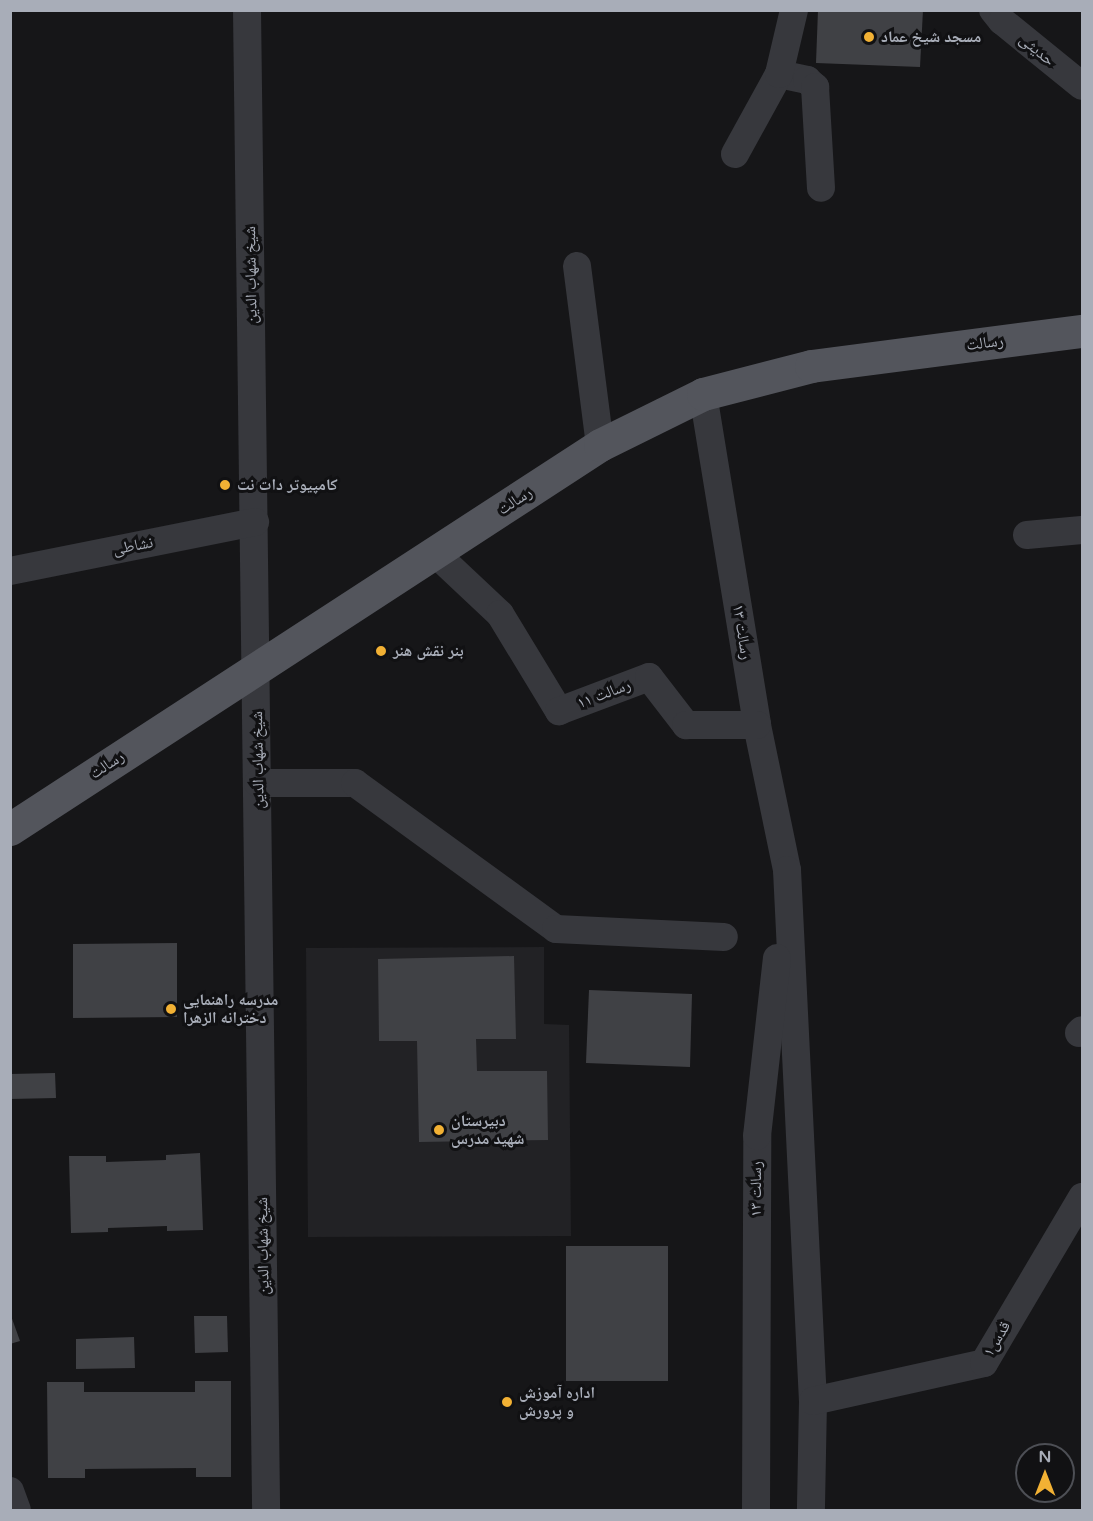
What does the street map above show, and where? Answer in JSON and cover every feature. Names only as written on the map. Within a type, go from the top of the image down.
[{"type":"main road","name":"رسالت","points":[[10,829],[257,666],[600,445],[703,394],[811,366],[1083,331]]},
{"type":"street","name":"شیخ شهاب الدین","points":[[248,10],[266,1510]]},
{"type":"street","points":[[735,154],[779,74],[794,10]]},
{"type":"street","name":"حدیثی","points":[[993,10],[1002,21],[1083,86]]},
{"type":"street","points":[[779,74],[807,80],[815,87],[821,188]]},
{"type":"street","points":[[577,266],[600,445]]},
{"type":"street","name":"رسالت ۱۳","points":[[703,394],[757,725],[787,870],[813,1401],[811,1510]]},
{"type":"street","name":"نشاطی","points":[[10,571],[255,522]]},
{"type":"street","points":[[1027,536],[1083,530]]},
{"type":"street","name":"رسالت ۱۱","points":[[435,553],[500,614],[559,711],[649,677],[686,725],[757,725]]},
{"type":"street","points":[[258,783],[355,783],[556,928],[724,937]]},
{"type":"street","name":"رسالت ۱۳","points":[[756,1510],[757,1136],[787,870]]},
{"type":"street","name":"قدس۱","points":[[813,1401],[984,1363],[1079,1210]]},
{"type":"street","points":[[10,1491],[18,1510]]},
{"type":"shaded area","name":"دبیرستان شهید مدرس","points":[[544,947],[544,1024],[569,1025],[571,1236],[308,1237],[306,948]]},
{"type":"building","name":"مسجد شیخ عماد","points":[[818,10],[923,10],[920,67],[816,63]]},
{"type":"building","points":[[177,943],[177,1017],[73,1018],[73,944]]},
{"type":"building","points":[[514,956],[516,1039],[476,1039],[477,1071],[547,1071],[548,1140],[419,1142],[417,1041],[379,1041],[378,959]]},
{"type":"building","points":[[589,990],[692,994],[690,1067],[586,1063]]},
{"type":"building","points":[[55,1073],[56,1098],[10,1099],[10,1074]]},
{"type":"building","points":[[200,1153],[203,1230],[167,1231],[167,1226],[108,1228],[108,1232],[71,1233],[69,1156],[106,1156],[106,1162],[166,1160],[166,1155]]},
{"type":"building","points":[[566,1246],[668,1246],[668,1381],[566,1381]]},
{"type":"building","points":[[10,1313],[20,1341],[10,1344]]},
{"type":"building","points":[[194,1316],[227,1316],[228,1352],[195,1353]]},
{"type":"building","points":[[134,1337],[135,1368],[76,1369],[76,1339]]},
{"type":"building","points":[[195,1381],[231,1381],[231,1477],[196,1477],[196,1468],[85,1469],[85,1478],[48,1478],[47,1382],[84,1382],[84,1392],[195,1392]]},
{"type":"place","name":"مسجد شیخ عماد","points":[[869,37]]},
{"type":"place","name":"کامپیوتر دات نت","points":[[225,485]]},
{"type":"place","name":"بنر نقش هنر","points":[[381,651]]},
{"type":"place","name":"مدرسه راهنمایی دخترانه الزهرا","points":[[171,1009]]},
{"type":"place","name":"دبیرستان شهید مدرس","points":[[439,1130]]},
{"type":"place","name":"اداره آموزش و پرورش","points":[[507,1402]]}]
